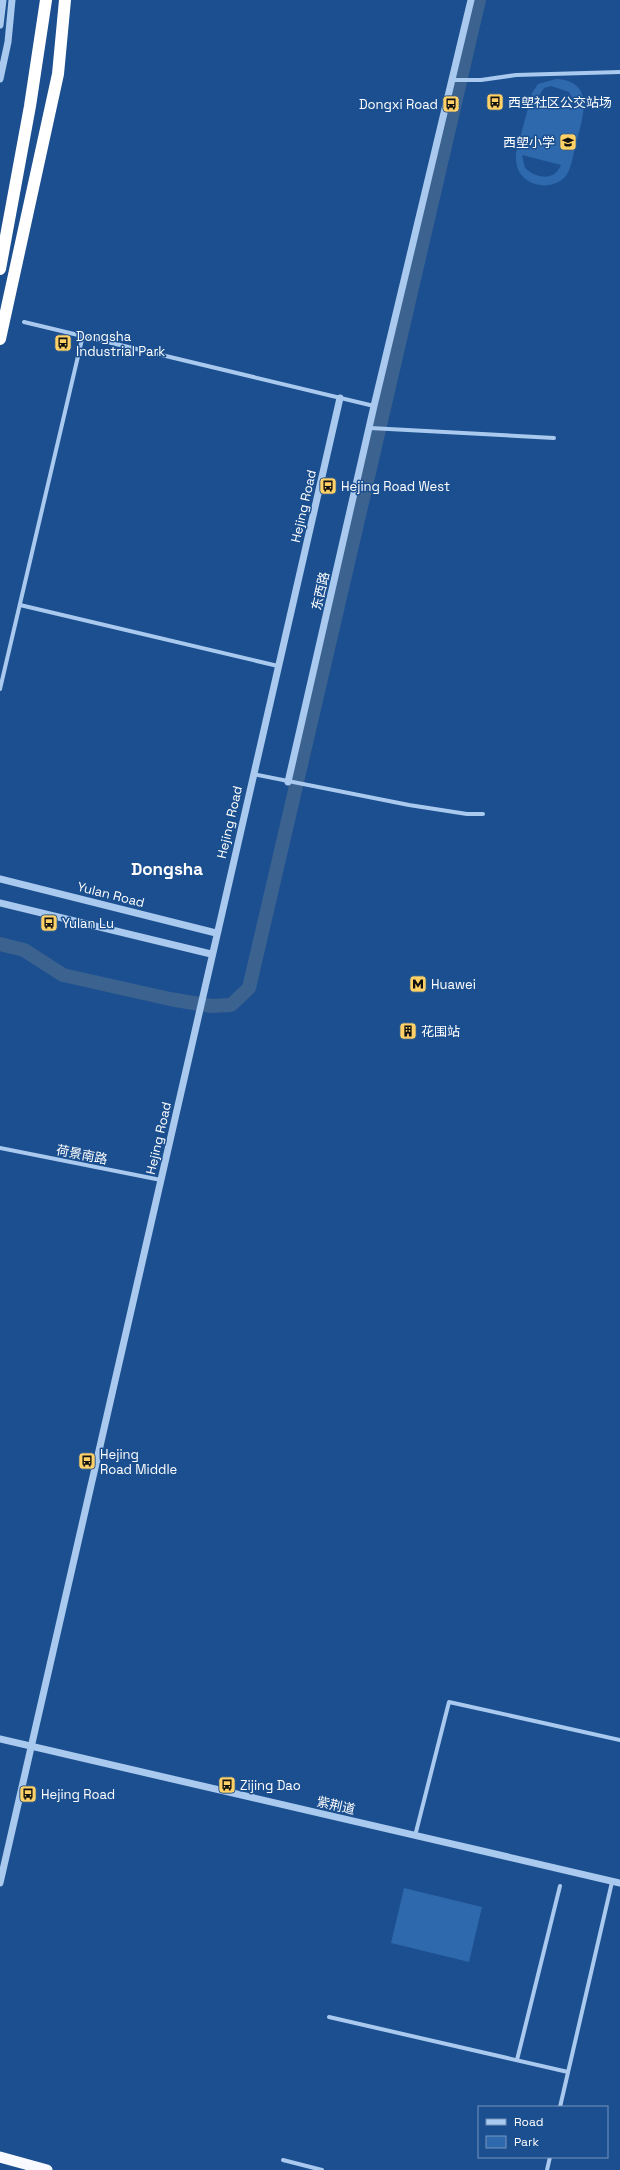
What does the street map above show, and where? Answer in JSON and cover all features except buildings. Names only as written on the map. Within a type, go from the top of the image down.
[{"type":"highway","points":[[0,269],[30,106],[46,0]]},
{"type":"highway","points":[[0,339],[58,74],[65,0]]},
{"type":"highway","points":[[0,2157],[47,2170]]},
{"type":"street","points":[[0,25],[3,0]]},
{"type":"street","points":[[0,79],[8,42],[12,0]]},
{"type":"street","points":[[24,322],[374,406],[471,0]]},
{"type":"street","points":[[452,80],[481,80],[516,75],[620,72]]},
{"type":"street","points":[[0,689],[83,336]]},
{"type":"street","name":"Hejing Road","points":[[0,1883],[161,1180],[211,954],[340,398]]},
{"type":"street","name":"东西路","points":[[289,782],[374,406]]},
{"type":"street","points":[[370,428],[554,438]]},
{"type":"street","points":[[20,605],[278,666]]},
{"type":"street","points":[[253,774],[307,786],[446,811],[484,814]]},
{"type":"street","name":"Yulan Road","points":[[0,879],[216,933]]},
{"type":"street","points":[[0,904],[211,954]]},
{"type":"street","name":"荷景南路","points":[[0,1148],[161,1180]]},
{"type":"street","points":[[416,1836],[449,1702],[620,1740]]},
{"type":"street","name":"紫荆道","points":[[0,1739],[620,1884]]},
{"type":"street","points":[[560,2106],[612,1882]]},
{"type":"street","points":[[517,2060],[560,1886]]},
{"type":"street","points":[[329,2017],[568,2072]]},
{"type":"street","points":[[547,2170],[550,2158]]},
{"type":"street","points":[[283,2160],[322,2170]]},
{"type":"green space","points":[[556,79],[569,81],[577,86],[582,94],[584,103],[581,124],[569,171],[564,178],[551,185],[531,183],[519,172],[516,161],[516,153],[532,93],[538,84]],"holes":[[[551,86],[569,92],[575,103],[575,109],[537,99],[544,88]],[[522,155],[561,165],[554,174],[544,177],[539,176],[525,168]]]},
{"type":"green space","points":[[404,1888],[482,1907],[469,1962],[391,1943]]},
{"type":"waterway","points":[[0,944],[24,950],[63,975],[170,999],[211,1006],[231,1005],[249,988],[479,0]]},
{"type":"place","name":"西塱社区公交站场","points":[[495,102]]},
{"type":"place","name":"Dongxi Road","points":[[451,104]]},
{"type":"place","name":"西塱小学","points":[[568,142]]},
{"type":"place","name":"Dongsha Industrial Park","points":[[63,343]]},
{"type":"place","name":"Hejing Road West","points":[[328,486]]},
{"type":"place","name":"Yulan Lu","points":[[49,923]]},
{"type":"place","name":"Huawei","points":[[418,984]]},
{"type":"place","name":"花围站","points":[[408,1031]]},
{"type":"place","name":"Hejing Road Middle","points":[[87,1461]]},
{"type":"place","name":"Zijing Dao","points":[[227,1785]]},
{"type":"place","name":"Hejing Road","points":[[28,1794]]},
{"type":"district","name":"Dongsha","points":[[167,869]]}]
